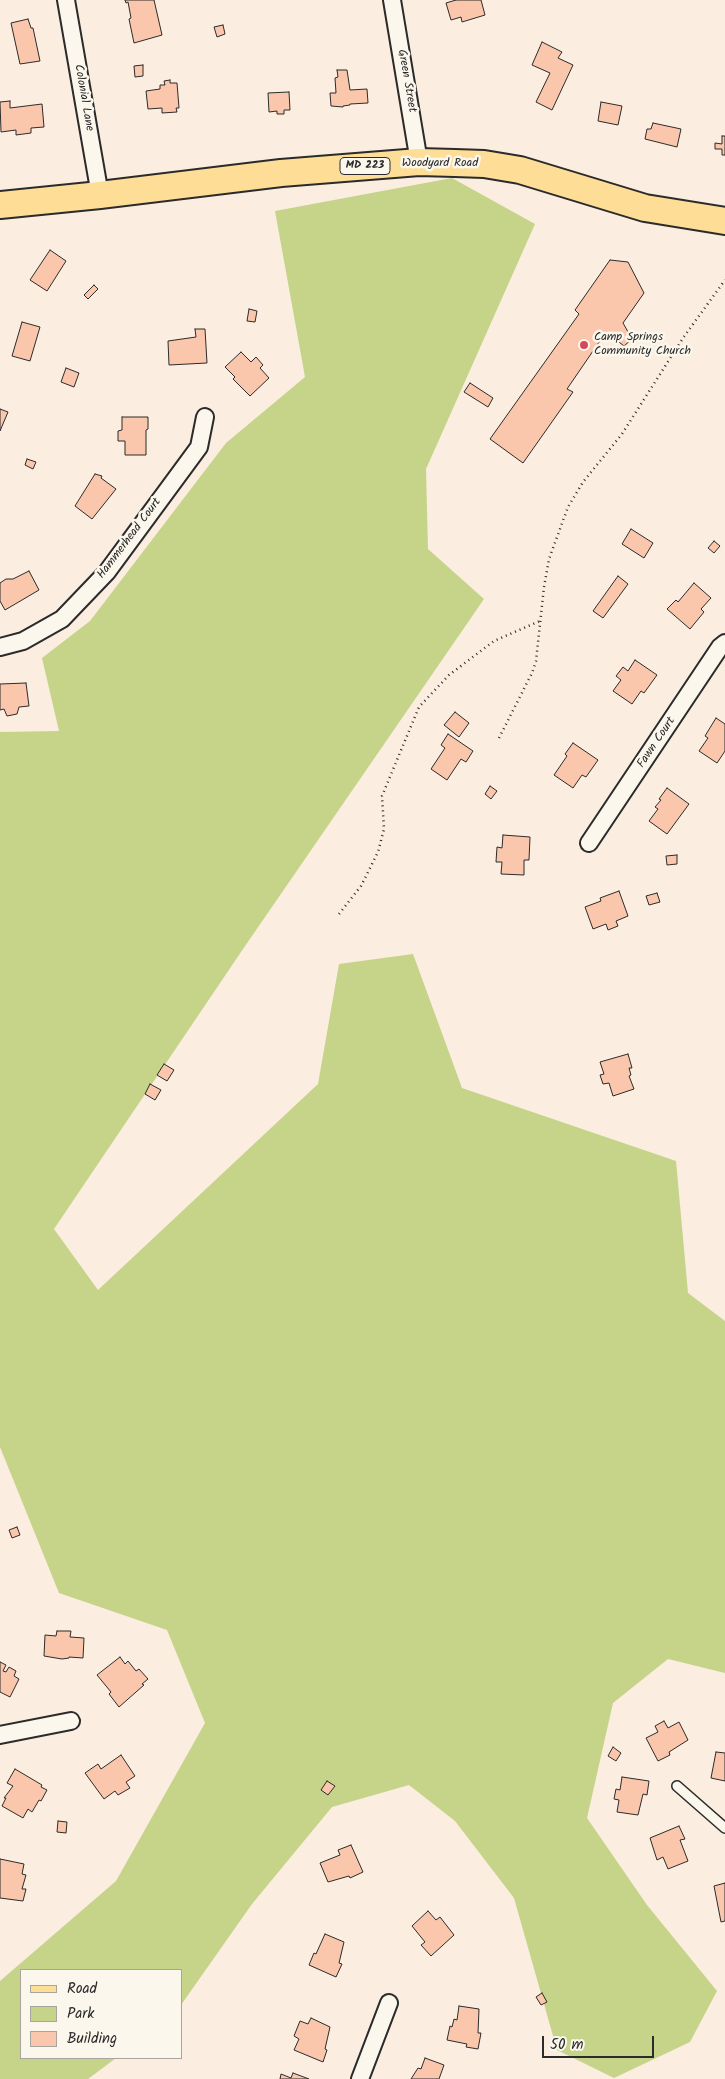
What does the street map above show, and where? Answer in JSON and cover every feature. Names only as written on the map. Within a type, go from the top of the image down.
[{"type":"main road","name":"Woodyard Road","points":[[0,205],[100,195],[227,178],[419,162],[484,164],[520,170],[645,208],[725,221]]},
{"type":"street","name":"Colonial Lane","points":[[66,0],[100,195]]},
{"type":"street","name":"Green Street","points":[[392,0],[419,162]]},
{"type":"street","name":"Hammerhead Court","points":[[0,647],[23,641],[62,619],[107,572],[199,447],[205,418]]},
{"type":"street","name":"Fawn Court","points":[[590,843],[720,647],[725,643]]},
{"type":"street","points":[[0,1735],[71,1721]]},
{"type":"street","points":[[360,2079],[389,2003]]},
{"type":"lane","points":[[677,1786],[725,1828]]},
{"type":"path","points":[[498,738],[532,673],[536,661],[549,560],[568,507],[583,482],[622,434],[683,338],[725,280]]},
{"type":"path","points":[[339,914],[361,886],[378,852],[384,829],[382,796],[419,707],[449,675],[494,641],[540,621]]},
{"type":"green space","points":[[452,178],[535,224],[426,469],[428,549],[484,599],[243,949],[54,1229],[98,1290],[318,1084],[339,964],[413,954],[462,1088],[676,1161],[688,1293],[725,1321],[725,1673],[668,1659],[613,1703],[587,1818],[647,1905],[717,1991],[690,2042],[614,2078],[557,2050],[514,1898],[455,1821],[409,1785],[332,1807],[252,1904],[182,2004],[182,1969],[20,1969],[20,2059],[115,2059],[88,2079],[0,2079],[0,1981],[116,1881],[205,1723],[167,1630],[59,1593],[0,1447],[0,732],[59,731],[42,658],[90,621],[226,443],[305,377],[275,211]]},
{"type":"building","points":[[125,0],[154,0],[162,35],[134,43],[128,2],[126,3]]},
{"type":"building","points":[[456,0],[481,0],[485,15],[462,22],[461,17],[451,20],[446,3]]},
{"type":"building","points":[[28,19],[31,28],[33,28],[40,61],[20,64],[11,23]]},
{"type":"building","points":[[223,25],[225,34],[217,37],[214,27]]},
{"type":"building","points":[[542,42],[562,52],[558,58],[573,65],[552,110],[536,102],[550,73],[532,65]]},
{"type":"building","points":[[143,65],[143,76],[135,77],[134,66]]},
{"type":"building","points":[[337,70],[347,70],[350,90],[367,89],[368,103],[350,104],[343,107],[331,106],[330,93],[336,93],[335,78],[338,77]]},
{"type":"building","points":[[170,80],[170,83],[177,83],[179,108],[176,108],[177,112],[162,113],[162,108],[148,109],[146,91],[160,89],[160,85],[165,85],[164,81]]},
{"type":"building","points":[[289,92],[290,110],[284,110],[284,114],[277,114],[277,111],[269,112],[268,93]]},
{"type":"building","points":[[10,101],[10,108],[42,104],[44,127],[31,128],[31,133],[16,135],[16,130],[1,132],[0,102]]},
{"type":"building","points":[[601,102],[622,106],[618,125],[598,121]]},
{"type":"building","points":[[653,123],[681,129],[677,147],[645,139],[647,129],[651,129]]},
{"type":"building","points":[[722,136],[725,136],[725,155],[722,155],[722,149],[715,149],[715,143],[722,144]]},
{"type":"building","points":[[50,250],[66,261],[47,291],[30,280]]},
{"type":"building","points":[[610,260],[628,262],[644,293],[623,323],[632,339],[624,346],[606,332],[567,389],[573,392],[523,463],[490,439],[579,314],[575,310]]},
{"type":"building","points":[[94,285],[98,289],[88,299],[84,295]]},
{"type":"building","points":[[249,309],[257,311],[255,322],[247,321]]},
{"type":"building","points":[[22,322],[40,327],[30,361],[12,356]]},
{"type":"building","points":[[195,329],[205,329],[207,363],[169,365],[168,341],[196,337]]},
{"type":"building","points":[[241,352],[251,362],[256,357],[263,365],[260,368],[269,378],[250,396],[233,379],[235,377],[225,367]]},
{"type":"building","points":[[66,368],[79,373],[74,387],[61,382]]},
{"type":"building","points":[[470,383],[493,398],[488,407],[464,392]]},
{"type":"building","points":[[0,409],[8,412],[0,431]]},
{"type":"building","points":[[122,417],[148,417],[146,455],[125,455],[125,441],[118,441],[118,431],[122,430]]},
{"type":"building","points":[[27,459],[36,462],[33,469],[25,465]]},
{"type":"building","points":[[95,474],[102,476],[101,478],[116,489],[92,519],[75,506]]},
{"type":"building","points":[[631,529],[653,543],[644,558],[622,544]]},
{"type":"building","points":[[714,541],[720,546],[714,553],[708,548]]},
{"type":"building","points":[[29,571],[39,590],[5,610],[0,601],[0,583]]},
{"type":"building","points":[[618,576],[628,584],[603,618],[593,611]]},
{"type":"building","points":[[694,583],[711,598],[701,609],[704,612],[690,629],[667,609],[676,600],[678,602]]},
{"type":"building","points":[[635,660],[657,675],[644,693],[641,691],[632,704],[613,691],[621,680],[616,676],[623,667],[628,671]]},
{"type":"building","points":[[26,683],[29,706],[19,707],[17,714],[7,716],[4,709],[0,710],[0,684]]},
{"type":"building","points":[[455,712],[469,723],[459,737],[444,725]]},
{"type":"building","points":[[716,718],[725,724],[725,751],[717,763],[699,751],[708,738],[705,736]]},
{"type":"building","points":[[448,734],[473,751],[466,762],[461,759],[447,780],[431,769],[445,748],[441,745]]},
{"type":"building","points":[[573,743],[598,760],[586,777],[582,775],[573,788],[554,775]]},
{"type":"building","points":[[490,786],[497,791],[491,799],[485,794]]},
{"type":"building","points":[[667,788],[689,804],[667,834],[649,821],[658,809],[655,807]]},
{"type":"building","points":[[503,835],[530,837],[529,860],[524,860],[524,875],[501,874],[502,862],[496,862],[497,847],[502,848]]},
{"type":"building","points":[[677,855],[677,864],[667,865],[666,856]]},
{"type":"building","points":[[619,891],[628,916],[616,921],[618,926],[608,930],[606,924],[593,929],[585,907],[601,901],[600,898]]},
{"type":"building","points":[[657,893],[660,902],[649,905],[646,896]]},
{"type":"building","points":[[628,1054],[632,1068],[629,1068],[631,1075],[629,1076],[634,1089],[613,1096],[609,1083],[603,1084],[600,1075],[604,1074],[600,1062]]},
{"type":"building","points":[[164,1064],[174,1070],[167,1081],[157,1075]]},
{"type":"building","points":[[150,1084],[161,1090],[155,1100],[145,1094]]},
{"type":"building","points":[[17,1527],[20,1535],[12,1538],[9,1530]]},
{"type":"building","points":[[57,1631],[71,1631],[70,1637],[84,1638],[83,1658],[69,1657],[62,1659],[44,1656],[45,1635],[56,1636]]},
{"type":"building","points":[[120,1657],[125,1664],[128,1661],[136,1671],[139,1669],[148,1679],[142,1684],[144,1685],[119,1707],[109,1694],[111,1692],[97,1675]]},
{"type":"building","points":[[0,1662],[6,1665],[3,1671],[6,1672],[9,1667],[16,1671],[14,1676],[19,1679],[10,1697],[0,1692]]},
{"type":"building","points":[[664,1721],[668,1728],[679,1722],[688,1740],[669,1752],[670,1755],[658,1761],[646,1738],[658,1732],[655,1726]]},
{"type":"building","points":[[613,1747],[621,1753],[616,1761],[608,1756]]},
{"type":"building","points":[[716,1752],[725,1753],[725,1781],[711,1778]]},
{"type":"building","points":[[121,1755],[135,1776],[126,1782],[130,1788],[118,1795],[115,1791],[104,1799],[85,1773],[98,1764],[101,1769]]},
{"type":"building","points":[[15,1769],[47,1790],[32,1812],[28,1809],[23,1818],[2,1806],[6,1798],[4,1798],[13,1786],[7,1783]]},
{"type":"building","points":[[622,1777],[649,1781],[647,1795],[643,1794],[638,1815],[617,1812],[619,1800],[614,1799],[616,1789],[620,1790]]},
{"type":"building","points":[[327,1781],[335,1786],[328,1795],[321,1790]]},
{"type":"building","points":[[58,1821],[67,1822],[66,1833],[57,1832]]},
{"type":"building","points":[[679,1826],[685,1839],[680,1840],[688,1861],[668,1869],[663,1857],[657,1860],[650,1838]]},
{"type":"building","points":[[351,1845],[363,1872],[350,1878],[349,1876],[328,1882],[320,1863],[340,1855],[338,1850]]},
{"type":"building","points":[[0,1859],[24,1864],[22,1874],[26,1875],[22,1889],[26,1889],[23,1901],[0,1898]]},
{"type":"building","points":[[725,1883],[725,1921],[721,1922],[714,1886]]},
{"type":"building","points":[[428,1911],[436,1920],[440,1917],[454,1935],[431,1956],[421,1945],[425,1942],[412,1926]]},
{"type":"building","points":[[325,1934],[344,1942],[339,1963],[342,1964],[336,1977],[309,1965]]},
{"type":"building","points":[[542,1993],[547,2002],[541,2005],[536,1997]]},
{"type":"building","points":[[459,2006],[479,2009],[478,2033],[481,2033],[478,2049],[466,2047],[467,2044],[447,2040],[450,2026],[452,2027],[454,2019],[457,2020]]},
{"type":"building","points":[[311,2018],[330,2027],[325,2049],[327,2050],[323,2062],[294,2050],[299,2039],[294,2036],[300,2021],[308,2024]]},
{"type":"building","points":[[425,2058],[444,2065],[439,2079],[411,2079],[418,2068],[421,2069]]},
{"type":"building","points":[[293,2073],[309,2079],[280,2079],[281,2074],[291,2078]]},
{"type":"place","name":"Camp Springs Community Church","points":[[584,345]]}]
